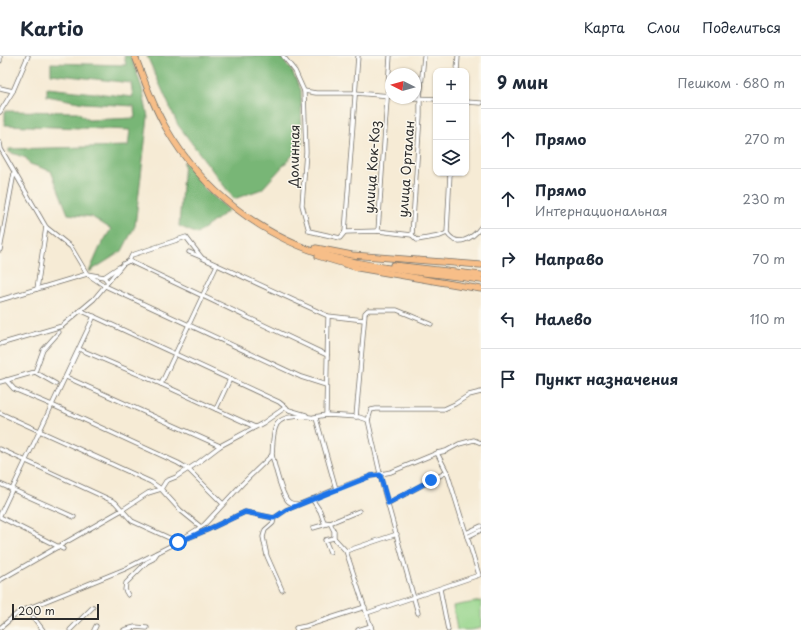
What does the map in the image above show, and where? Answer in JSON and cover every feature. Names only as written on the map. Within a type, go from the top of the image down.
[{"type":"main road","points":[[135,56],[151,97],[165,127],[176,144],[192,166],[219,194],[243,214],[269,230],[324,259],[358,268],[481,289]]},
{"type":"main road","points":[[291,242],[328,255],[379,266],[481,280]]},
{"type":"main road","points":[[291,242],[352,255],[481,265]]},
{"type":"main road","points":[[355,261],[481,275]]},
{"type":"street","points":[[0,112],[2,103],[12,91],[28,56]]},
{"type":"street","name":"Долинная","points":[[283,56],[295,71],[304,91],[306,152],[302,205],[309,231],[340,238],[345,232]]},
{"type":"street","points":[[358,56],[345,232],[378,231],[412,235],[416,240],[440,236],[446,233]]},
{"type":"street","name":"улица Кок-Коз","points":[[390,56],[390,68]]},
{"type":"street","name":"улица Орталан","points":[[421,88],[424,56]]},
{"type":"street","points":[[457,68],[458,56]]},
{"type":"street","points":[[0,88],[12,91]]},
{"type":"street","points":[[304,91],[316,93],[385,95]]},
{"type":"street","points":[[421,98],[433,100]]},
{"type":"street","points":[[469,102],[481,103]]},
{"type":"street","name":"улица Кок-Коз","points":[[378,231],[388,104]]},
{"type":"street","name":"улица Орталан","points":[[412,235],[420,104]]},
{"type":"street","points":[[0,143],[1,150],[46,227],[71,248],[88,274],[105,286],[301,377],[326,385]]},
{"type":"street","points":[[0,250],[14,173]]},
{"type":"street","points":[[450,176],[446,233],[454,241],[460,242],[475,234],[481,227]]},
{"type":"street","points":[[37,289],[46,227]]},
{"type":"street","points":[[104,277],[129,261],[132,255],[186,237],[202,258]]},
{"type":"street","points":[[189,252],[328,316],[364,320]]},
{"type":"street","points":[[129,261],[327,355]]},
{"type":"street","points":[[0,344],[62,326],[94,299],[123,264]]},
{"type":"street","points":[[161,384],[217,265]]},
{"type":"street","points":[[0,300],[88,274],[104,277],[108,282]]},
{"type":"street","points":[[80,310],[279,402],[289,410],[316,418]]},
{"type":"street","points":[[356,417],[365,313],[368,310],[397,310],[431,324]]},
{"type":"street","points":[[63,549],[0,516],[94,316]]},
{"type":"street","points":[[326,415],[328,316]]},
{"type":"street","points":[[35,372],[43,350],[59,332]]},
{"type":"street","points":[[79,348],[254,427]]},
{"type":"street","points":[[0,382],[35,372],[56,384]]},
{"type":"street","points":[[66,376],[220,446]]},
{"type":"street","points":[[216,409],[230,379]]},
{"type":"street","points":[[6,380],[14,389],[52,405],[188,469],[223,504]]},
{"type":"street","points":[[418,613],[380,475],[368,420],[371,410],[444,409],[469,395],[481,392]]},
{"type":"street","points":[[0,580],[122,510],[148,493],[162,489],[166,481],[176,477],[220,446],[286,407]]},
{"type":"street","points":[[0,412],[151,482],[162,489],[180,510],[201,527]]},
{"type":"street","points":[[300,504],[288,502],[283,494],[272,455],[274,431],[278,423],[286,418],[306,416],[316,418],[326,415],[356,417],[368,420]]},
{"type":"street","points":[[316,418],[336,489]]},
{"type":"street","points":[[282,590],[267,556],[263,537],[264,530],[272,523],[274,518],[286,510],[336,489],[446,451],[459,444],[474,440],[481,443]]},
{"type":"street","points":[[0,449],[115,502],[132,521],[178,542],[245,512],[274,518]]},
{"type":"street","points":[[367,613],[479,575],[447,472],[437,453]]},
{"type":"street","points":[[0,628],[19,612],[125,569],[178,542],[201,527],[272,455]]},
{"type":"street","points":[[388,503],[447,472]]},
{"type":"street","points":[[0,484],[74,518]]},
{"type":"street","points":[[312,500],[320,511],[324,522],[330,523]]},
{"type":"street","points":[[313,528],[330,523],[359,511]]},
{"type":"street","points":[[330,523],[334,531],[334,538],[346,551],[372,630]]},
{"type":"street","points":[[466,535],[481,526]]},
{"type":"street","points":[[466,535],[481,530]]},
{"type":"street","points":[[346,551],[397,534]]},
{"type":"street","points":[[330,552],[325,540],[334,538]]},
{"type":"street","points":[[128,595],[125,590],[126,583],[158,553]]},
{"type":"street","points":[[440,589],[448,630]]},
{"type":"street","points":[[70,630],[93,607]]},
{"type":"street","points":[[297,630],[296,628],[365,607]]},
{"type":"street","points":[[33,617],[43,630]]},
{"type":"street","points":[[358,630],[371,626]]},
{"type":"street","points":[[124,630],[135,627],[147,628]]},
{"type":"green space","points":[[124,56],[131,56],[142,88],[148,117],[135,226],[122,251],[89,272],[100,247],[111,229],[92,217],[68,214],[51,171],[30,164],[26,158],[9,152],[9,149],[128,146],[130,130],[5,125],[5,111],[78,112],[88,120],[135,118],[134,106],[84,103],[47,96],[47,88],[133,97],[131,83],[51,74],[51,63],[126,65]]},
{"type":"green space","points":[[147,56],[280,56],[292,71],[301,90],[302,145],[262,189],[234,199],[178,125]]},
{"type":"green space","points":[[184,161],[205,189],[229,210],[197,234],[179,226]]},
{"type":"green space","points":[[481,601],[481,628],[457,630],[453,606]]},
{"type":"route","points":[[178,542],[245,512],[274,518],[286,510],[371,476],[380,475],[388,503],[431,480]]}]
